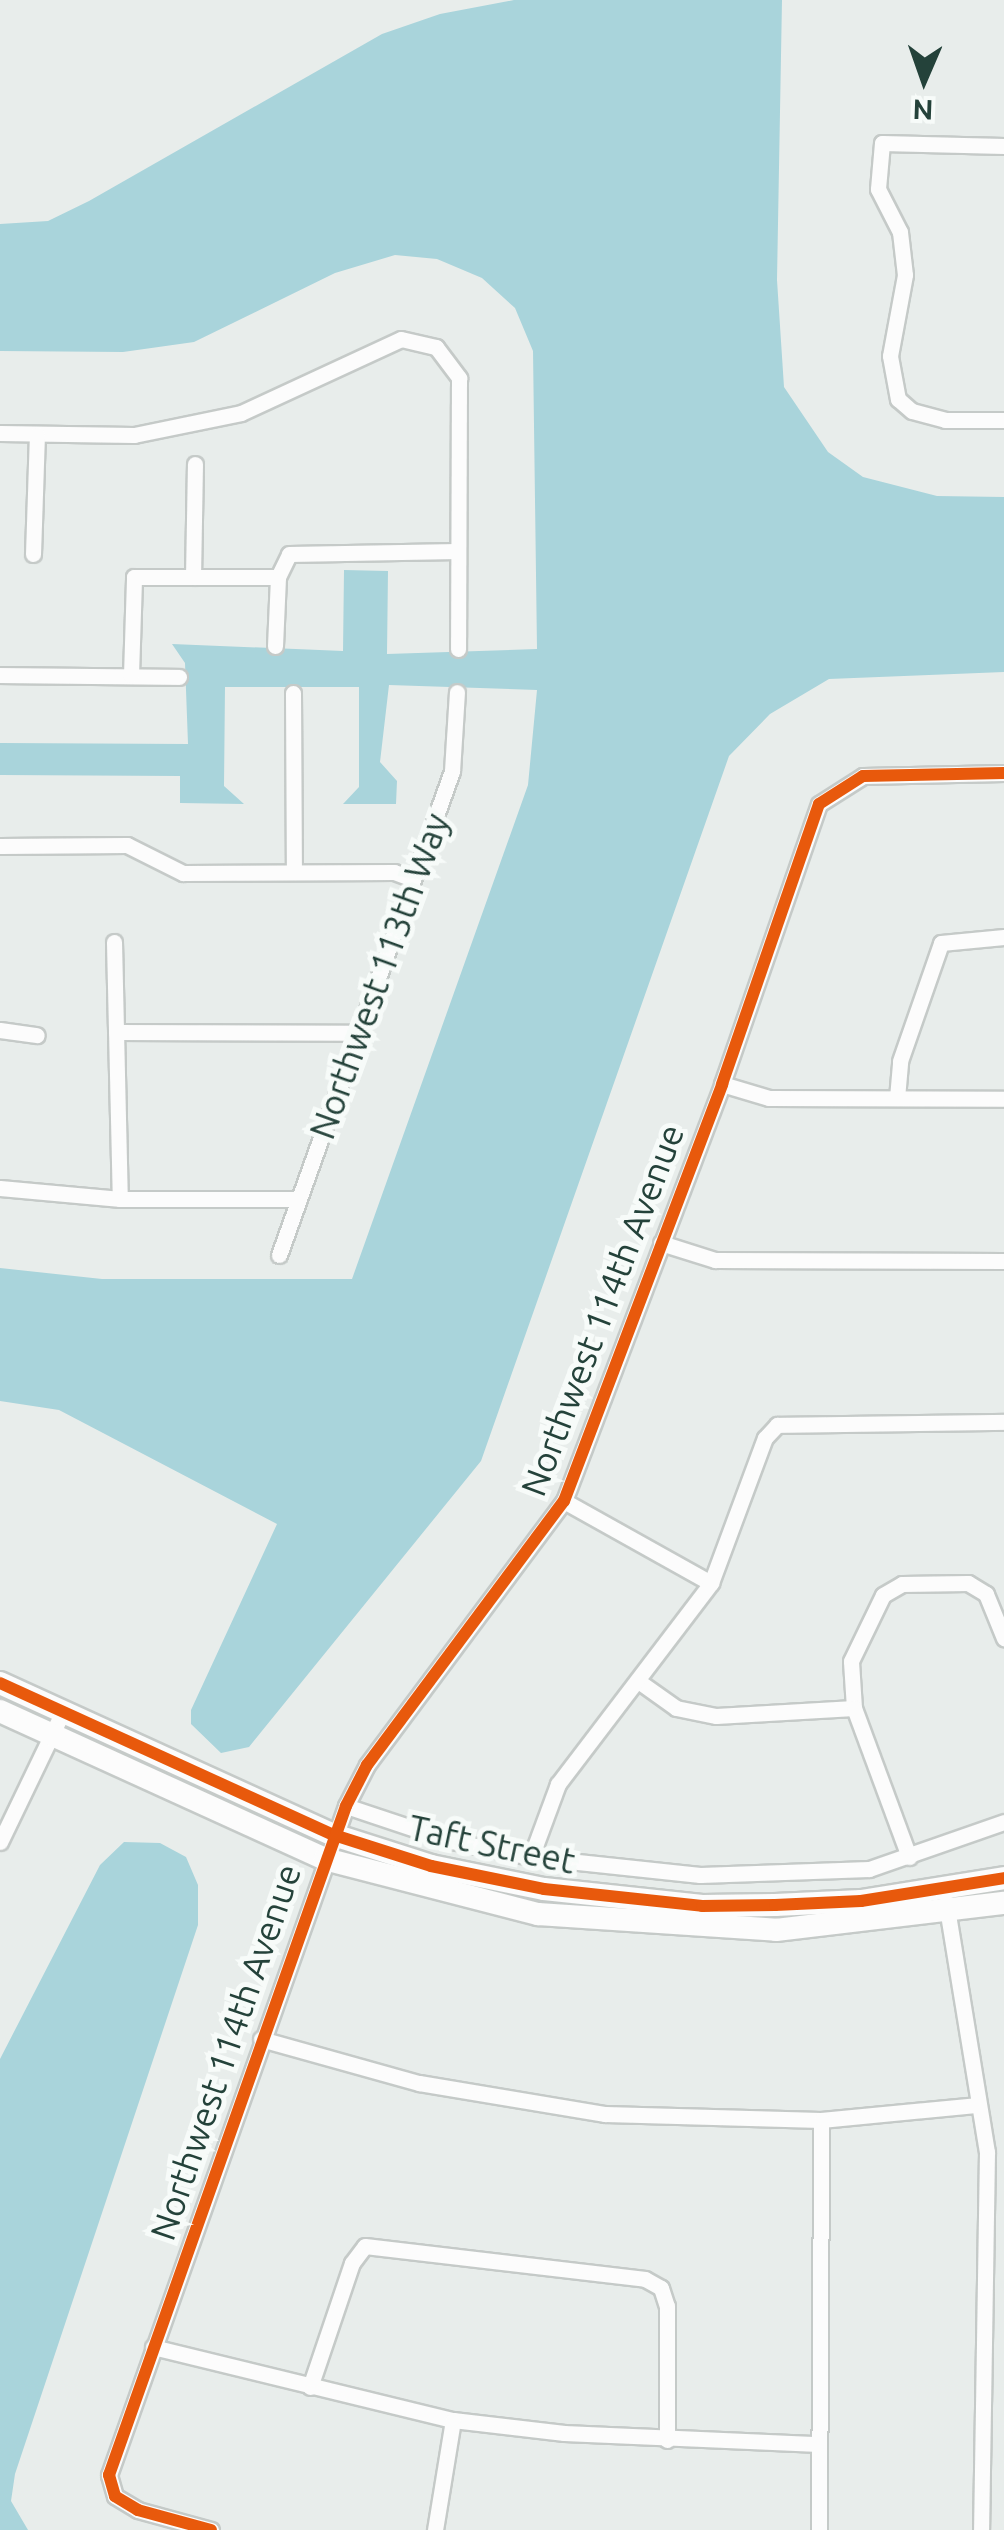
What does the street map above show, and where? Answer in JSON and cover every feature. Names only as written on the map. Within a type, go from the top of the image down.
[{"type":"street","points":[[1004,146],[882,143],[878,189],[900,232],[905,275],[890,356],[898,399],[912,412],[944,420],[1004,420]]},
{"type":"street","points":[[0,433],[134,435],[240,413],[401,339],[448,357],[459,378],[458,649]]},
{"type":"street","points":[[33,554],[37,436]]},
{"type":"street","points":[[193,577],[195,464]]},
{"type":"street","points":[[275,646],[278,577],[290,554],[458,551]]},
{"type":"street","points":[[132,674],[134,576],[278,577]]},
{"type":"street","points":[[0,675],[180,677]]},
{"type":"street","name":"Northwest 113th Way","points":[[279,1255],[452,771],[457,692]]},
{"type":"street","points":[[293,693],[294,872]]},
{"type":"street","name":"Northwest 114th Avenue","points":[[211,2530],[138,2510],[115,2496],[109,2475],[260,2039],[346,1806],[367,1765],[564,1501],[722,1084],[804,834],[819,804],[841,786],[886,772],[1004,773]]},
{"type":"street","points":[[0,846],[127,845],[183,873],[394,872],[413,879]]},
{"type":"street","points":[[898,1098],[900,1061],[941,943],[1004,938]]},
{"type":"street","points":[[114,942],[120,1199]]},
{"type":"street","points":[[0,1030],[38,1035]]},
{"type":"street","points":[[116,1032],[358,1033]]},
{"type":"street","points":[[722,1084],[769,1098],[1004,1099]]},
{"type":"street","points":[[0,1188],[120,1199],[299,1199]]},
{"type":"street","points":[[661,1243],[715,1260],[1004,1260]]},
{"type":"street","points":[[531,1857],[558,1784],[641,1683],[711,1584],[766,1438],[778,1425],[1004,1422]]},
{"type":"street","points":[[564,1501],[711,1584]]},
{"type":"street","points":[[909,1856],[854,1708],[851,1661],[883,1595],[902,1584],[968,1583],[986,1594],[1004,1638]]},
{"type":"street","name":"Taft Street","points":[[0,1683],[334,1835],[431,1866],[638,1902],[775,1904],[944,1890],[1004,1878]]},
{"type":"street","points":[[641,1683],[676,1708],[716,1716],[854,1708]]},
{"type":"street","name":"Taft Street","points":[[0,1710],[325,1859],[538,1914],[635,1926],[776,1930],[948,1914],[1004,1904]]},
{"type":"street","points":[[0,1842],[62,1713]]},
{"type":"street","points":[[346,1806],[451,1841],[531,1857],[700,1876],[869,1869],[1004,1822]]},
{"type":"street","points":[[944,1890],[987,2152],[981,2530]]},
{"type":"street","points":[[635,1926],[638,1902]]},
{"type":"street","points":[[260,2039],[332,2062],[518,2103],[697,2122],[821,2120],[978,2105]]},
{"type":"street","points":[[819,2530],[821,2120]]},
{"type":"street","points":[[310,2387],[352,2262],[365,2246],[646,2280],[661,2288],[667,2306],[667,2440]]},
{"type":"street","points":[[153,2347],[453,2420],[667,2440],[819,2444]]},
{"type":"street","points":[[435,2530],[453,2420]]},
{"type":"water","points":[[514,0],[782,0],[777,280],[784,387],[828,452],[863,477],[937,496],[1004,497],[1004,672],[829,679],[770,714],[729,756],[481,1461],[249,1747],[221,1753],[191,1724],[191,1710],[277,1524],[59,1410],[0,1401],[0,1268],[102,1279],[352,1279],[528,785],[537,690],[389,685],[380,762],[397,781],[396,804],[343,804],[359,787],[359,687],[225,687],[224,786],[244,804],[180,803],[180,776],[0,775],[0,743],[188,744],[185,663],[172,644],[343,651],[344,570],[388,571],[387,654],[537,649],[533,351],[515,308],[482,278],[437,259],[395,255],[335,273],[194,342],[123,352],[0,351],[0,224],[48,221],[89,201],[382,34],[440,14]]},
{"type":"water","points":[[124,1842],[160,1843],[186,1857],[198,1885],[198,1925],[15,2474],[11,2501],[28,2530],[0,2530],[0,2059],[100,1865]]},
{"type":"cycle path","points":[[211,2530],[138,2510],[115,2496],[109,2475],[346,1806],[367,1765],[564,1501],[722,1084],[819,804],[863,776],[1004,773]]},
{"type":"cycle path","points":[[0,1683],[334,1835],[431,1866],[544,1889],[702,1906],[775,1905],[861,1901],[1004,1878]]}]
